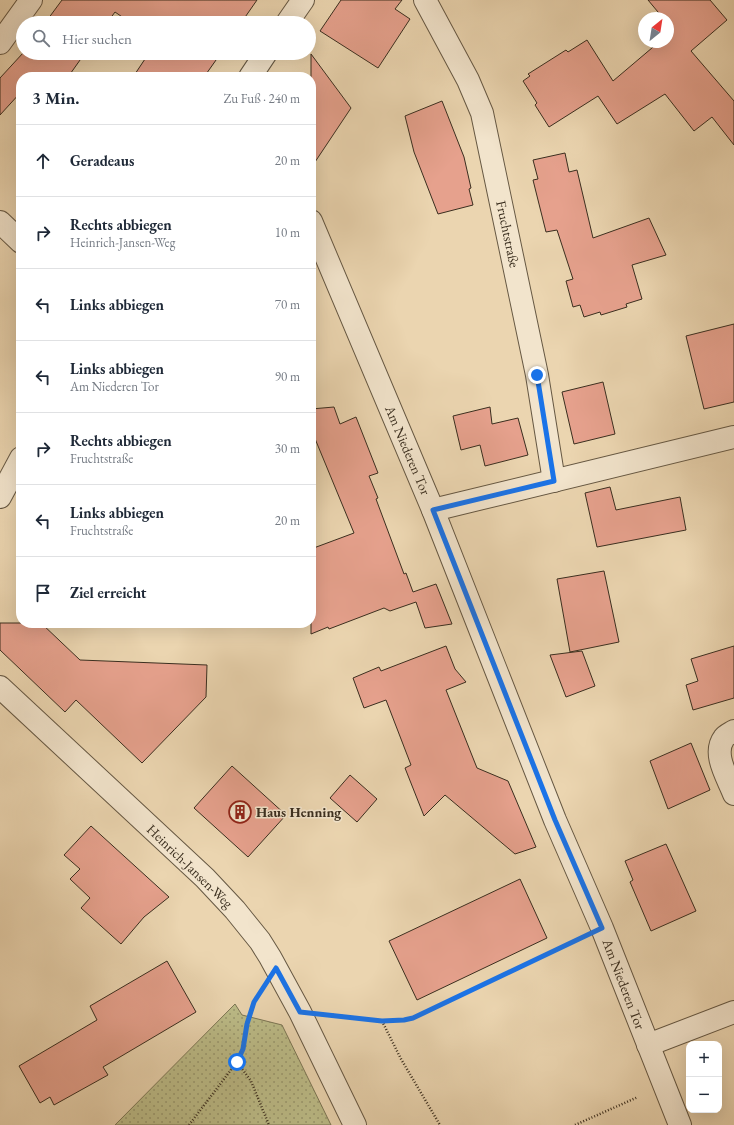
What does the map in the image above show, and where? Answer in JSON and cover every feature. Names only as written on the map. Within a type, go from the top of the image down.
[{"type":"street","points":[[19,16],[31,0]]},
{"type":"street","points":[[292,16],[303,0]]},
{"type":"street","name":"Fruchtstraße","points":[[426,0],[468,80],[482,112],[537,375],[554,481]]},
{"type":"street","points":[[0,43],[16,21]]},
{"type":"street","points":[[253,72],[261,60]]},
{"type":"street","points":[[0,222],[16,237]]},
{"type":"street","name":"Am Niederen Tor","points":[[316,233],[433,510],[555,820],[602,928],[680,1125]]},
{"type":"street","points":[[433,510],[734,437]]},
{"type":"street","points":[[0,497],[16,467]]},
{"type":"street","name":"Heinrich-Jansen-Weg","points":[[0,687],[206,878],[235,910],[260,941],[276,968],[300,1012],[354,1125]]},
{"type":"street","points":[[734,731],[725,737],[718,754],[734,794]]},
{"type":"street","points":[[648,1045],[734,1012]]},
{"type":"path","points":[[300,1012],[382,1021],[413,1018],[602,928]]},
{"type":"path","points":[[189,1125],[237,1062],[243,1049],[247,1024],[254,1002],[276,968]]},
{"type":"path","points":[[382,1021],[401,1059],[440,1125]]},
{"type":"path","points":[[237,1062],[250,1081],[269,1125]]},
{"type":"path","points":[[575,1125],[664,1085]]},
{"type":"green space","points":[[235,1004],[242,1015],[282,1025],[331,1125],[115,1125]]},
{"type":"building","points":[[62,0],[257,0],[246,16],[121,16],[115,12],[112,16],[50,16]]},
{"type":"building","points":[[341,0],[402,0],[395,9],[410,19],[378,68],[320,31]]},
{"type":"building","points":[[648,0],[710,0],[727,20],[691,51],[734,101],[734,145],[712,117],[694,131],[665,94],[617,124],[598,96],[549,127],[535,105],[537,103],[523,81],[530,76],[528,74],[566,50],[568,52],[587,40],[613,81],[652,48],[674,48],[674,12],[658,12]]},
{"type":"building","points":[[17,60],[80,60],[72,72],[16,72],[16,97],[0,115],[0,78]]},
{"type":"building","points":[[144,60],[216,60],[208,72],[136,72]]},
{"type":"building","points":[[311,60],[315,60],[351,108],[316,160],[316,72],[311,72]]},
{"type":"building","points":[[442,101],[464,157],[473,205],[438,214],[414,152],[405,116]]},
{"type":"building","points":[[565,153],[569,172],[577,170],[593,238],[649,218],[666,255],[632,265],[642,299],[626,304],[627,307],[601,315],[600,312],[584,317],[580,305],[573,307],[566,281],[573,279],[557,230],[546,232],[533,180],[538,179],[533,160]]},
{"type":"building","points":[[734,324],[734,402],[704,409],[686,336]]},
{"type":"building","points":[[603,382],[615,434],[574,444],[562,392]]},
{"type":"building","points":[[334,407],[340,424],[356,417],[378,473],[369,476],[378,498],[376,499],[404,574],[406,573],[413,592],[436,584],[452,624],[425,628],[416,602],[390,611],[384,608],[329,629],[328,627],[311,634],[311,628],[316,628],[316,547],[354,533],[316,441],[316,409]]},
{"type":"building","points":[[490,407],[492,424],[518,418],[528,455],[485,466],[480,445],[461,450],[453,416]]},
{"type":"building","points":[[610,487],[616,510],[680,497],[686,530],[597,547],[585,493]]},
{"type":"building","points":[[604,571],[619,642],[570,652],[557,579]]},
{"type":"building","points":[[0,623],[16,623],[16,628],[46,628],[80,660],[207,665],[206,697],[142,763],[76,700],[65,712],[0,650]]},
{"type":"building","points":[[446,646],[455,669],[466,682],[446,690],[477,768],[508,781],[536,847],[515,854],[445,795],[424,816],[405,768],[411,765],[386,700],[364,708],[353,678],[379,667],[381,671]]},
{"type":"building","points":[[734,646],[734,698],[693,710],[686,685],[698,681],[691,659]]},
{"type":"building","points":[[582,651],[595,686],[566,697],[550,655]]},
{"type":"building","points":[[691,743],[710,790],[668,809],[650,761]]},
{"type":"building","name":"Haus Henning","points":[[232,766],[286,815],[248,857],[194,808]]},
{"type":"building","points":[[350,775],[377,799],[357,822],[330,798]]},
{"type":"building","points":[[91,826],[169,897],[144,917],[121,944],[81,908],[90,898],[70,879],[80,869],[64,855]]},
{"type":"building","points":[[666,844],[696,911],[651,931],[630,882],[633,880],[625,861]]},
{"type":"building","points":[[520,879],[547,938],[417,1000],[389,941]]},
{"type":"building","points":[[167,961],[196,1012],[103,1067],[108,1075],[54,1105],[50,1097],[40,1103],[19,1066],[97,1020],[90,1006]]},
{"type":"place","name":"Haus Henning","points":[[240,812]]},
{"type":"route","points":[[237,1062],[243,1049],[247,1024],[254,1002],[276,968],[300,1012],[382,1021],[404,1020],[413,1018],[602,928],[555,820],[433,510],[554,481],[537,375]]}]
